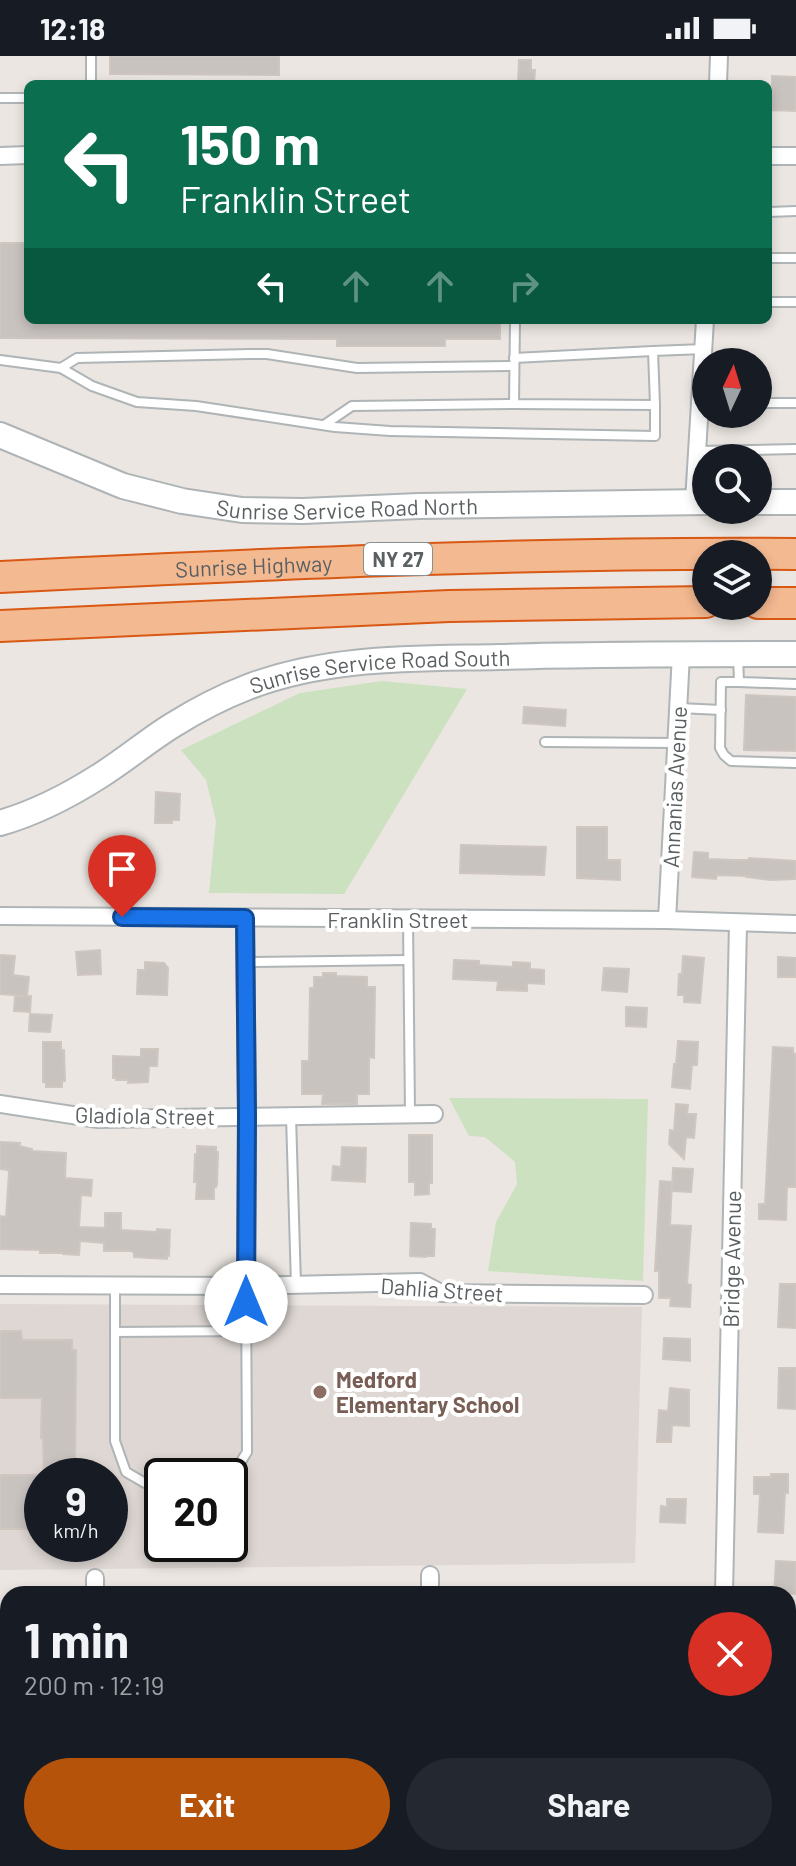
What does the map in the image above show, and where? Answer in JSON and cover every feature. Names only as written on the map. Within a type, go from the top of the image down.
[{"type":"highway","name":"Sunrise Highway","points":[[0,577],[443,557],[796,554]]},
{"type":"highway","name":"NY 27","points":[[0,626],[434,606],[692,602]]},
{"type":"highway","points":[[772,603],[796,603]]},
{"type":"main road","name":"Sunrise Service Road North","points":[[0,435],[123,486],[182,501],[242,510],[692,502]]},
{"type":"main road","points":[[772,502],[796,502]]},
{"type":"main road","name":"Sunrise Service Road South","points":[[0,823],[69,794],[122,762],[170,726],[213,702],[250,686],[307,669],[338,663],[397,659],[796,654]]},
{"type":"street","points":[[718,80],[719,56]]},
{"type":"street","points":[[0,156],[24,155]]},
{"type":"street","points":[[772,156],[796,156]]},
{"type":"street","points":[[704,348],[705,324]]},
{"type":"street","name":"Annanias Avenue","points":[[667,920],[681,654]]},
{"type":"street","name":"Franklin Street","points":[[0,916],[667,920],[796,924]]},
{"type":"street","points":[[245,918],[246,1286]]},
{"type":"street","name":"Bridge Avenue","points":[[724,1586],[738,923]]},
{"type":"street","name":"Gladiola Street","points":[[0,1104],[98,1119],[434,1114]]},
{"type":"street","name":"Dahlia Street","points":[[0,1285],[115,1287],[420,1282],[441,1293],[644,1295]]},
{"type":"street","points":[[430,1575],[430,1586]]},
{"type":"lane","points":[[91,56],[91,80]]},
{"type":"lane","points":[[0,98],[24,98]]},
{"type":"lane","points":[[772,212],[796,211]]},
{"type":"lane","points":[[772,258],[796,258]]},
{"type":"lane","points":[[772,302],[796,302]]},
{"type":"lane","points":[[514,404],[515,324]]},
{"type":"lane","points":[[61,368],[77,358],[267,354],[357,368],[514,362],[692,349]]},
{"type":"lane","points":[[0,360],[61,368],[92,386],[137,402],[196,406],[324,425],[390,431],[655,436],[653,351]]},
{"type":"lane","points":[[772,403],[796,403]]},
{"type":"lane","points":[[324,425],[352,406],[655,405]]},
{"type":"lane","points":[[772,449],[796,449]]},
{"type":"lane","points":[[738,654],[739,682]]},
{"type":"lane","points":[[796,684],[721,682],[720,748],[731,761],[796,763]]},
{"type":"lane","points":[[679,708],[721,710]]},
{"type":"lane","points":[[545,742],[677,743]]},
{"type":"lane","points":[[408,919],[410,1114]]},
{"type":"lane","points":[[245,962],[408,960]]},
{"type":"lane","points":[[291,1115],[296,1285]]},
{"type":"lane","points":[[243,1458],[247,1452],[246,1286]]},
{"type":"lane","points":[[115,1287],[115,1441],[126,1472],[144,1482]]},
{"type":"lane","points":[[115,1332],[247,1331]]},
{"type":"shaded area","name":"Medford Elementary School","points":[[0,1304],[642,1307],[635,1563],[0,1570]]},
{"type":"green space","points":[[382,681],[467,689],[344,894],[209,893],[216,821],[206,780],[181,750],[300,693]]},
{"type":"green space","points":[[449,1098],[648,1099],[643,1281],[488,1271],[496,1222],[517,1184],[515,1162],[485,1137],[469,1136]]},
{"type":"building","points":[[110,56],[279,56],[279,75],[110,74]]},
{"type":"building","points":[[519,60],[531,60],[534,80],[518,80]]},
{"type":"building","points":[[772,76],[796,77],[796,111],[772,110]]},
{"type":"building","points":[[0,243],[24,243],[24,324],[500,324],[500,339],[445,339],[445,346],[337,346],[337,339],[0,338]]},
{"type":"building","points":[[746,695],[796,697],[796,751],[744,750]]},
{"type":"building","points":[[524,707],[566,710],[565,726],[523,723]]},
{"type":"building","points":[[156,792],[180,794],[179,820],[155,823]]},
{"type":"building","points":[[577,827],[607,827],[607,860],[620,860],[620,880],[577,878]]},
{"type":"building","points":[[461,845],[546,847],[544,875],[460,873]]},
{"type":"building","points":[[115,846],[146,847],[145,868],[114,868]]},
{"type":"building","points":[[694,852],[708,853],[708,859],[796,861],[796,879],[717,875],[716,879],[692,877]]},
{"type":"building","points":[[100,950],[101,974],[78,975],[76,952]]},
{"type":"building","points":[[0,955],[15,956],[13,975],[29,977],[27,996],[31,996],[30,1012],[14,1011],[15,996],[24,996],[0,994]]},
{"type":"building","points":[[683,956],[704,958],[700,1003],[684,1002],[684,995],[678,995]]},
{"type":"building","points":[[778,957],[796,958],[796,977],[778,977]]},
{"type":"building","points":[[454,960],[513,967],[513,962],[530,963],[530,969],[544,970],[544,984],[527,983],[527,991],[497,990],[498,981],[453,979]]},
{"type":"building","points":[[145,962],[164,963],[168,968],[167,995],[137,994],[138,970],[145,970]]},
{"type":"building","points":[[604,968],[629,969],[627,992],[602,990]]},
{"type":"building","points":[[323,973],[367,977],[367,987],[375,987],[374,1058],[369,1057],[369,1094],[357,1094],[357,1104],[322,1104],[323,1094],[302,1094],[302,1061],[309,1061],[310,988],[314,988],[314,977],[323,977]]},
{"type":"building","points":[[626,1007],[647,1008],[646,1027],[626,1026]]},
{"type":"building","points":[[30,1014],[52,1015],[50,1032],[29,1031]]},
{"type":"building","points":[[678,1041],[698,1042],[697,1065],[692,1065],[690,1089],[672,1087]]},
{"type":"building","points":[[43,1042],[61,1042],[65,1081],[62,1081],[62,1087],[46,1087],[46,1082],[43,1082]]},
{"type":"building","points":[[773,1047],[793,1048],[796,1054],[796,1187],[787,1187],[786,1220],[759,1219],[759,1204],[765,1204]]},
{"type":"building","points":[[141,1049],[158,1049],[157,1066],[149,1066],[148,1082],[128,1083],[129,1080],[113,1078],[113,1056],[141,1057]]},
{"type":"building","points":[[676,1104],[688,1105],[687,1114],[696,1114],[694,1138],[686,1137],[684,1159],[669,1144],[670,1130],[674,1131]]},
{"type":"building","points":[[409,1135],[432,1135],[432,1183],[429,1183],[429,1194],[415,1195],[415,1182],[409,1182]]},
{"type":"building","points":[[0,1142],[20,1143],[19,1146],[32,1151],[66,1153],[65,1178],[92,1180],[91,1196],[81,1195],[79,1227],[105,1228],[105,1213],[121,1213],[121,1230],[170,1230],[167,1259],[134,1257],[131,1251],[104,1251],[104,1243],[80,1241],[79,1255],[0,1249],[0,1216],[6,1217],[9,1172],[0,1169]]},
{"type":"building","points":[[197,1146],[216,1147],[218,1152],[214,1199],[196,1199]]},
{"type":"building","points":[[342,1147],[366,1148],[365,1182],[332,1180],[333,1166],[341,1167]]},
{"type":"building","points":[[673,1168],[693,1169],[691,1192],[672,1191]]},
{"type":"building","points":[[660,1181],[672,1182],[670,1225],[691,1226],[687,1284],[691,1285],[690,1307],[670,1306],[671,1298],[659,1298],[659,1271],[655,1271]]},
{"type":"building","points":[[411,1223],[431,1224],[431,1229],[435,1229],[434,1256],[410,1256]]},
{"type":"building","points":[[780,1284],[796,1284],[796,1328],[778,1327]]},
{"type":"building","points":[[0,1331],[21,1331],[22,1340],[72,1340],[72,1350],[76,1350],[75,1458],[44,1458],[42,1398],[0,1398]]},
{"type":"building","points":[[664,1338],[690,1339],[690,1361],[663,1359]]},
{"type":"building","points":[[779,1368],[796,1368],[796,1409],[778,1408]]},
{"type":"building","points":[[670,1388],[689,1390],[689,1426],[672,1425],[671,1442],[657,1442],[659,1410],[668,1411]]},
{"type":"building","points":[[771,1474],[788,1474],[783,1533],[758,1532],[760,1494],[754,1494],[754,1477],[771,1477]]},
{"type":"building","points":[[0,1475],[24,1475],[24,1529],[0,1529]]},
{"type":"building","points":[[667,1499],[686,1499],[685,1523],[660,1522],[661,1506],[667,1507]]},
{"type":"building","points":[[776,1561],[796,1562],[796,1586],[774,1586]]},
{"type":"place","name":"Medford Elementary School","points":[[320,1392]]},
{"type":"route","points":[[122,917],[245,918],[246,1302]]}]
